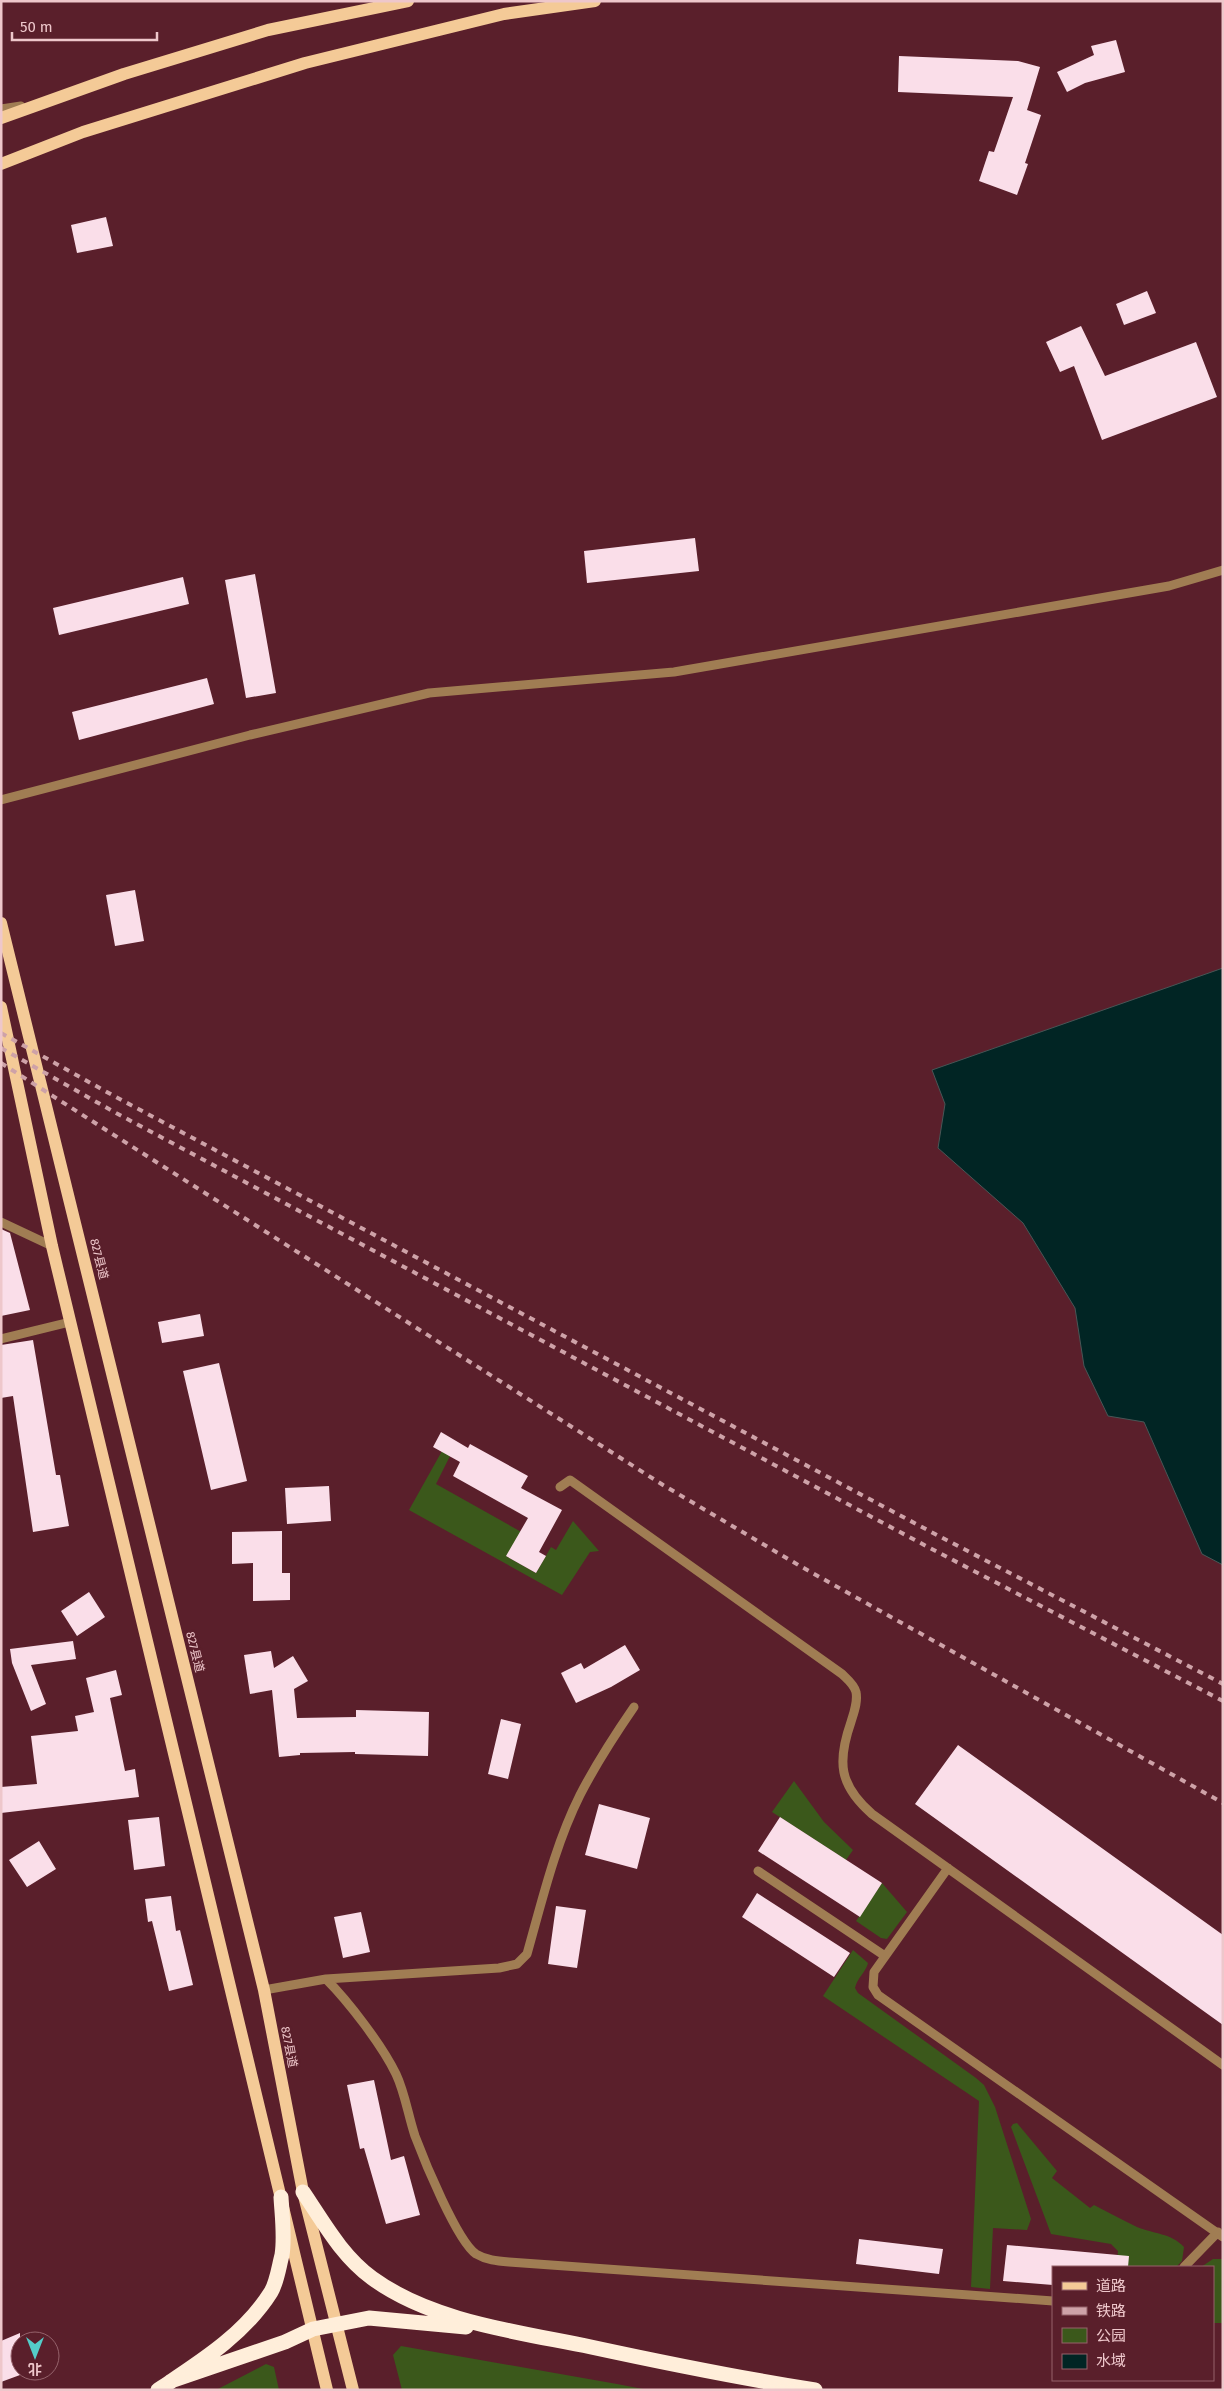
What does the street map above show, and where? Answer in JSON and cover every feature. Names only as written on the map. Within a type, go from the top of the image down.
[{"type":"highway","points":[[303,2192],[334,2240],[350,2258],[373,2278],[400,2295],[435,2311],[511,2331],[744,2379],[814,2390]]},
{"type":"highway","points":[[165,2386],[212,2354],[248,2323],[271,2291],[282,2254],[281,2197]]},
{"type":"highway","points":[[165,2386],[286,2342],[313,2329],[369,2318],[511,2331]]},
{"type":"main road","points":[[1,118],[124,74],[268,30],[408,1]]},
{"type":"main road","points":[[1,164],[83,132],[305,63],[504,14],[595,1]]},
{"type":"main road","name":"827县道","points":[[1,924],[264,1990],[303,2192],[353,2390]]},
{"type":"main road","points":[[1,1008],[52,1246],[327,2390]]},
{"type":"street","points":[[1,109],[46,102]]},
{"type":"street","points":[[1,800],[250,735],[429,693],[674,672],[1169,586],[1223,570]]},
{"type":"street","points":[[1,1222],[52,1246]]},
{"type":"street","points":[[1,1339],[70,1322]]},
{"type":"street","points":[[560,1487],[570,1480],[850,1682],[855,1690],[857,1701],[845,1739],[842,1759],[844,1780],[856,1800],[872,1814],[1223,2065]]},
{"type":"street","points":[[264,1990],[326,1979],[499,1968],[517,1964],[527,1954],[551,1871],[579,1797],[596,1766],[634,1707]]},
{"type":"street","points":[[948,1868],[874,1972],[872,1979],[873,1987],[878,1995],[1220,2235],[1185,2266]]},
{"type":"street","points":[[758,1871],[885,1956]]},
{"type":"street","points":[[326,1979],[343,1996],[392,2066],[400,2084],[416,2137],[454,2224],[468,2246],[482,2257],[509,2262],[1052,2301]]},
{"type":"green space","points":[[442,1451],[450,1456],[436,1484],[541,1543],[506,1556],[536,1573],[551,1547],[556,1550],[573,1521],[599,1551],[590,1552],[562,1595],[409,1510]]},
{"type":"green space","points":[[794,1781],[824,1822],[853,1850],[846,1860],[772,1812]]},
{"type":"green space","points":[[882,1883],[907,1912],[887,1939],[881,1938],[856,1921]]},
{"type":"green space","points":[[853,1950],[868,1963],[856,1984],[855,1988],[858,1993],[976,2078],[984,2085],[995,2107],[1031,2219],[1027,2230],[993,2228],[990,2289],[971,2287],[979,2101],[823,1996]]},
{"type":"green space","points":[[1017,2123],[1057,2171],[1052,2178],[1090,2208],[1094,2205],[1137,2227],[1162,2234],[1179,2242],[1184,2247],[1182,2261],[1177,2266],[1116,2266],[1118,2251],[1111,2244],[1051,2234],[1011,2127]]},
{"type":"green space","points":[[1213,2259],[1223,2259],[1223,2323],[1214,2323],[1214,2266],[1202,2266]]},
{"type":"green space","points":[[401,2346],[648,2390],[402,2390],[393,2355]]},
{"type":"green space","points":[[266,2364],[274,2367],[279,2390],[216,2390]]},
{"type":"water","points":[[1223,968],[1223,1565],[1202,1554],[1144,1422],[1108,1416],[1084,1366],[1075,1308],[1023,1223],[938,1148],[945,1104],[932,1070]]},
{"type":"building","points":[[1116,40],[1125,72],[1085,83],[1067,92],[1057,72],[1094,55],[1091,46]]},
{"type":"building","points":[[899,56],[1018,61],[1040,67],[1027,110],[1041,115],[1025,163],[1028,164],[1017,195],[979,181],[989,151],[994,152],[1013,97],[898,92]]},
{"type":"building","points":[[106,217],[113,246],[77,253],[71,225]]},
{"type":"building","points":[[1147,291],[1156,313],[1124,325],[1116,304]]},
{"type":"building","points":[[1081,326],[1105,376],[1196,342],[1217,397],[1102,440],[1074,366],[1060,372],[1046,342]]},
{"type":"building","points":[[695,538],[699,571],[587,583],[584,551]]},
{"type":"building","points":[[255,574],[276,693],[246,698],[225,580]]},
{"type":"building","points":[[183,577],[189,604],[59,635],[53,608]]},
{"type":"building","points":[[207,678],[214,704],[79,740],[72,712]]},
{"type":"building","points":[[135,890],[144,941],[115,946],[106,895]]},
{"type":"building","points":[[1,1229],[10,1233],[30,1310],[1,1316]]},
{"type":"building","points":[[200,1314],[204,1336],[162,1343],[158,1322]]},
{"type":"building","points":[[33,1340],[56,1475],[60,1475],[69,1526],[33,1532],[13,1396],[1,1398],[1,1345]]},
{"type":"building","points":[[219,1363],[247,1481],[211,1490],[183,1371]]},
{"type":"building","points":[[441,1432],[468,1448],[470,1444],[528,1476],[521,1488],[562,1510],[539,1552],[546,1556],[536,1573],[506,1556],[528,1518],[453,1476],[460,1462],[433,1447]]},
{"type":"building","points":[[329,1486],[331,1521],[287,1524],[285,1488]]},
{"type":"building","points":[[282,1531],[282,1573],[290,1573],[290,1600],[253,1601],[253,1563],[232,1564],[232,1532]]},
{"type":"building","points":[[89,1592],[105,1617],[77,1636],[61,1611]]},
{"type":"building","points":[[73,1641],[76,1659],[31,1665],[46,1704],[31,1711],[12,1663],[10,1649]]},
{"type":"building","points":[[625,1645],[640,1670],[611,1687],[576,1703],[561,1673],[581,1663],[584,1669]]},
{"type":"building","points":[[271,1651],[274,1668],[293,1656],[308,1681],[294,1689],[297,1718],[356,1717],[356,1710],[429,1712],[428,1756],[355,1754],[355,1752],[300,1753],[300,1755],[279,1757],[272,1690],[250,1694],[244,1655]]},
{"type":"building","points":[[116,1670],[122,1695],[110,1698],[125,1771],[135,1769],[139,1797],[1,1813],[1,1787],[37,1784],[31,1736],[78,1731],[75,1716],[94,1712],[86,1678]]},
{"type":"building","points":[[501,1719],[521,1724],[508,1779],[488,1774]]},
{"type":"building","points":[[958,1745],[1223,1935],[1223,2025],[915,1804]]},
{"type":"building","points":[[599,1804],[650,1818],[637,1869],[585,1855]]},
{"type":"building","points":[[159,1817],[165,1866],[134,1870],[128,1820]]},
{"type":"building","points":[[780,1817],[882,1883],[860,1917],[758,1851]]},
{"type":"building","points":[[39,1841],[56,1869],[27,1887],[9,1860]]},
{"type":"building","points":[[757,1893],[850,1953],[834,1977],[742,1917]]},
{"type":"building","points":[[171,1896],[176,1931],[180,1930],[193,1985],[169,1991],[152,1921],[148,1922],[145,1899]]},
{"type":"building","points":[[556,1906],[586,1910],[577,1968],[548,1964]]},
{"type":"building","points":[[361,1912],[370,1952],[343,1958],[334,1917]]},
{"type":"building","points":[[374,2080],[391,2160],[404,2156],[420,2215],[386,2224],[364,2148],[360,2149],[347,2085]]},
{"type":"building","points":[[859,2239],[943,2249],[939,2274],[856,2264]]},
{"type":"building","points":[[1007,2245],[1129,2256],[1128,2266],[1052,2266],[1052,2285],[1003,2281]]},
{"type":"building","points":[[10,2337],[10,2379],[1,2382],[1,2341]]},
{"type":"railway","points":[[1,1033],[114,1096],[935,1534],[1223,1684]]},
{"type":"railway","points":[[1,1048],[116,1113],[928,1547],[1223,1701]]},
{"type":"railway","points":[[1,1063],[663,1485],[800,1566],[1223,1803]]}]
